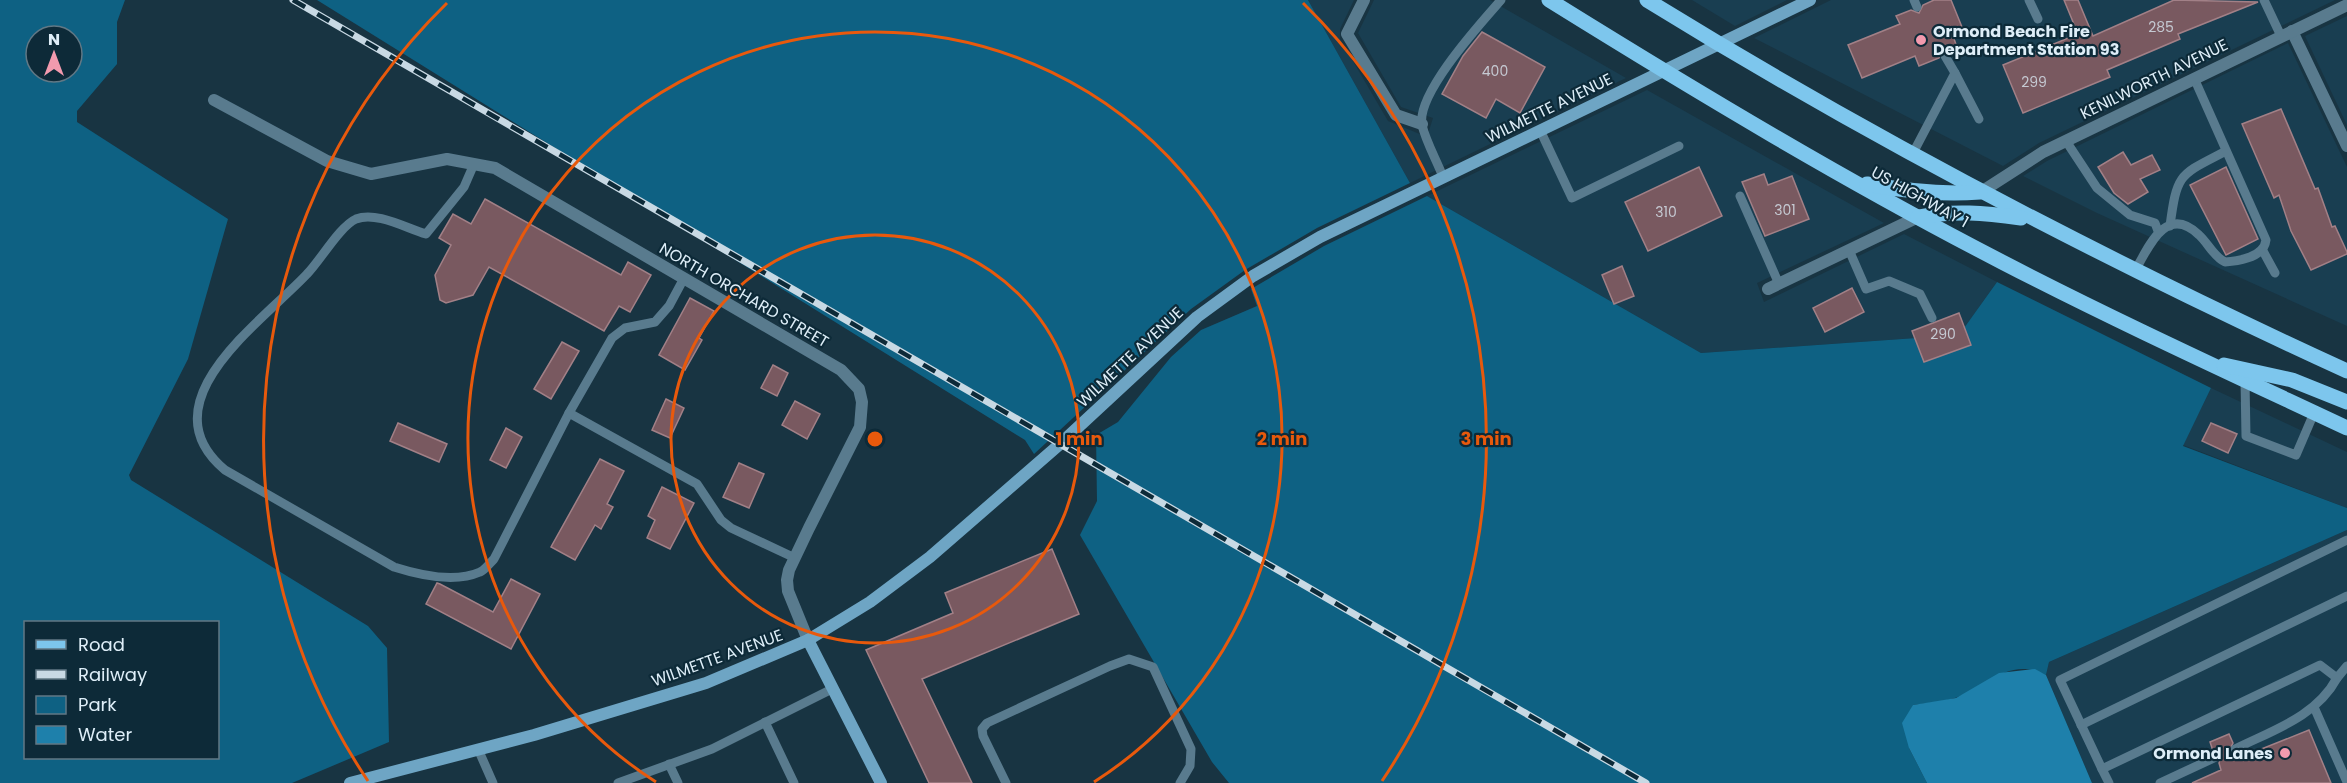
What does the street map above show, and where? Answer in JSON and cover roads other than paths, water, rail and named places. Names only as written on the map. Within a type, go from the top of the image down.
[{"type":"main road","name":"US HIGHWAY 1","points":[[1549,0],[1664,71],[1918,217],[2042,282],[2198,359],[2347,428]]},
{"type":"main road","name":"US HIGHWAY 1","points":[[1647,0],[1912,155],[1981,192],[2135,271],[2347,371]]},
{"type":"main road","points":[[1855,182],[1916,193],[1949,195],[1981,192]]},
{"type":"main road","points":[[1918,217],[1948,211],[1974,211],[2036,220]]},
{"type":"main road","points":[[2198,359],[2292,380],[2347,402]]},
{"type":"street","points":[[1364,0],[1347,34],[1396,116],[1422,124]]},
{"type":"street","name":"WILMETTE AVENUE","points":[[350,783],[534,735],[706,683],[808,640],[870,603],[930,557],[1060,444],[1197,317],[1253,276],[1320,237],[1810,0]]},
{"type":"street","name":"KENILWORTH AVENUE","points":[[1981,192],[2043,152],[2347,5]]},
{"type":"street","points":[[2287,33],[2347,146]]},
{"type":"street","name":"NORTH ORCHARD STREET","points":[[214,100],[327,161],[346,168],[371,174],[447,159],[495,168],[841,370],[859,389],[862,402],[860,427],[789,570],[788,591],[808,640],[880,783]]},
{"type":"street","points":[[1774,286],[1918,217]]},
{"type":"lane","points":[[1443,177],[1422,124],[1422,109],[1437,82],[1501,0]]},
{"type":"lane","points":[[2029,0],[2038,19]]},
{"type":"lane","points":[[2264,0],[2287,33]]},
{"type":"lane","points":[[1945,56],[1979,119]]},
{"type":"lane","points":[[1912,155],[1955,73]]},
{"type":"lane","points":[[2194,78],[2266,240],[2263,251],[2275,273]]},
{"type":"lane","points":[[1540,130],[1572,198],[1679,146]]},
{"type":"lane","points":[[2066,141],[2097,188],[2130,215],[2155,224],[2158,231]]},
{"type":"lane","points":[[2170,226],[2174,197],[2183,176],[2226,151]]},
{"type":"lane","points":[[474,164],[464,187],[426,234],[370,216],[354,220],[309,273],[221,361],[212,374],[197,406],[197,428],[203,446],[213,461],[394,567],[415,574],[460,576],[481,572],[494,559],[569,413],[612,338],[625,328],[655,322],[669,306],[684,278]]},
{"type":"lane","points":[[1740,196],[1774,286]]},
{"type":"lane","points":[[2135,271],[2158,231],[2170,226],[2185,226],[2196,232],[2225,262],[2263,251]]},
{"type":"lane","points":[[1849,250],[1866,289],[1889,281],[1920,294],[1932,318]]},
{"type":"lane","points":[[2245,381],[2246,436],[2296,455],[2314,413]]},
{"type":"lane","points":[[569,413],[698,484],[721,520],[731,528],[795,558]]},
{"type":"lane","points":[[2109,783],[2060,680],[2347,540]]},
{"type":"lane","points":[[2081,725],[2347,596]]},
{"type":"lane","points":[[1006,783],[982,736],[982,729],[987,723],[1082,678],[1129,659],[1153,666],[1191,749],[1190,766],[1179,783]]},
{"type":"lane","points":[[2102,769],[2320,665],[2337,678]]},
{"type":"lane","points":[[2235,749],[2307,714],[2328,694],[2347,666]]},
{"type":"lane","points":[[618,783],[712,749],[832,688]]},
{"type":"lane","points":[[2314,706],[2347,782]]},
{"type":"lane","points":[[765,722],[794,783]]},
{"type":"lane","points":[[478,749],[493,783]]},
{"type":"lane","points":[[2160,783],[2216,757]]},
{"type":"lane","points":[[669,764],[678,783]]},
{"type":"water","points":[[2035,669],[2046,675],[2092,783],[1927,783],[1909,748],[1902,723],[1913,705],[1956,698],[1999,673]]},
{"type":"railway","points":[[293,0],[1646,783]]},
{"type":"place","name":"Ormond Beach Fire Department Station 93","points":[[1921,40]]},
{"type":"place","name":"Ormond Lanes","points":[[2285,753]]}]
